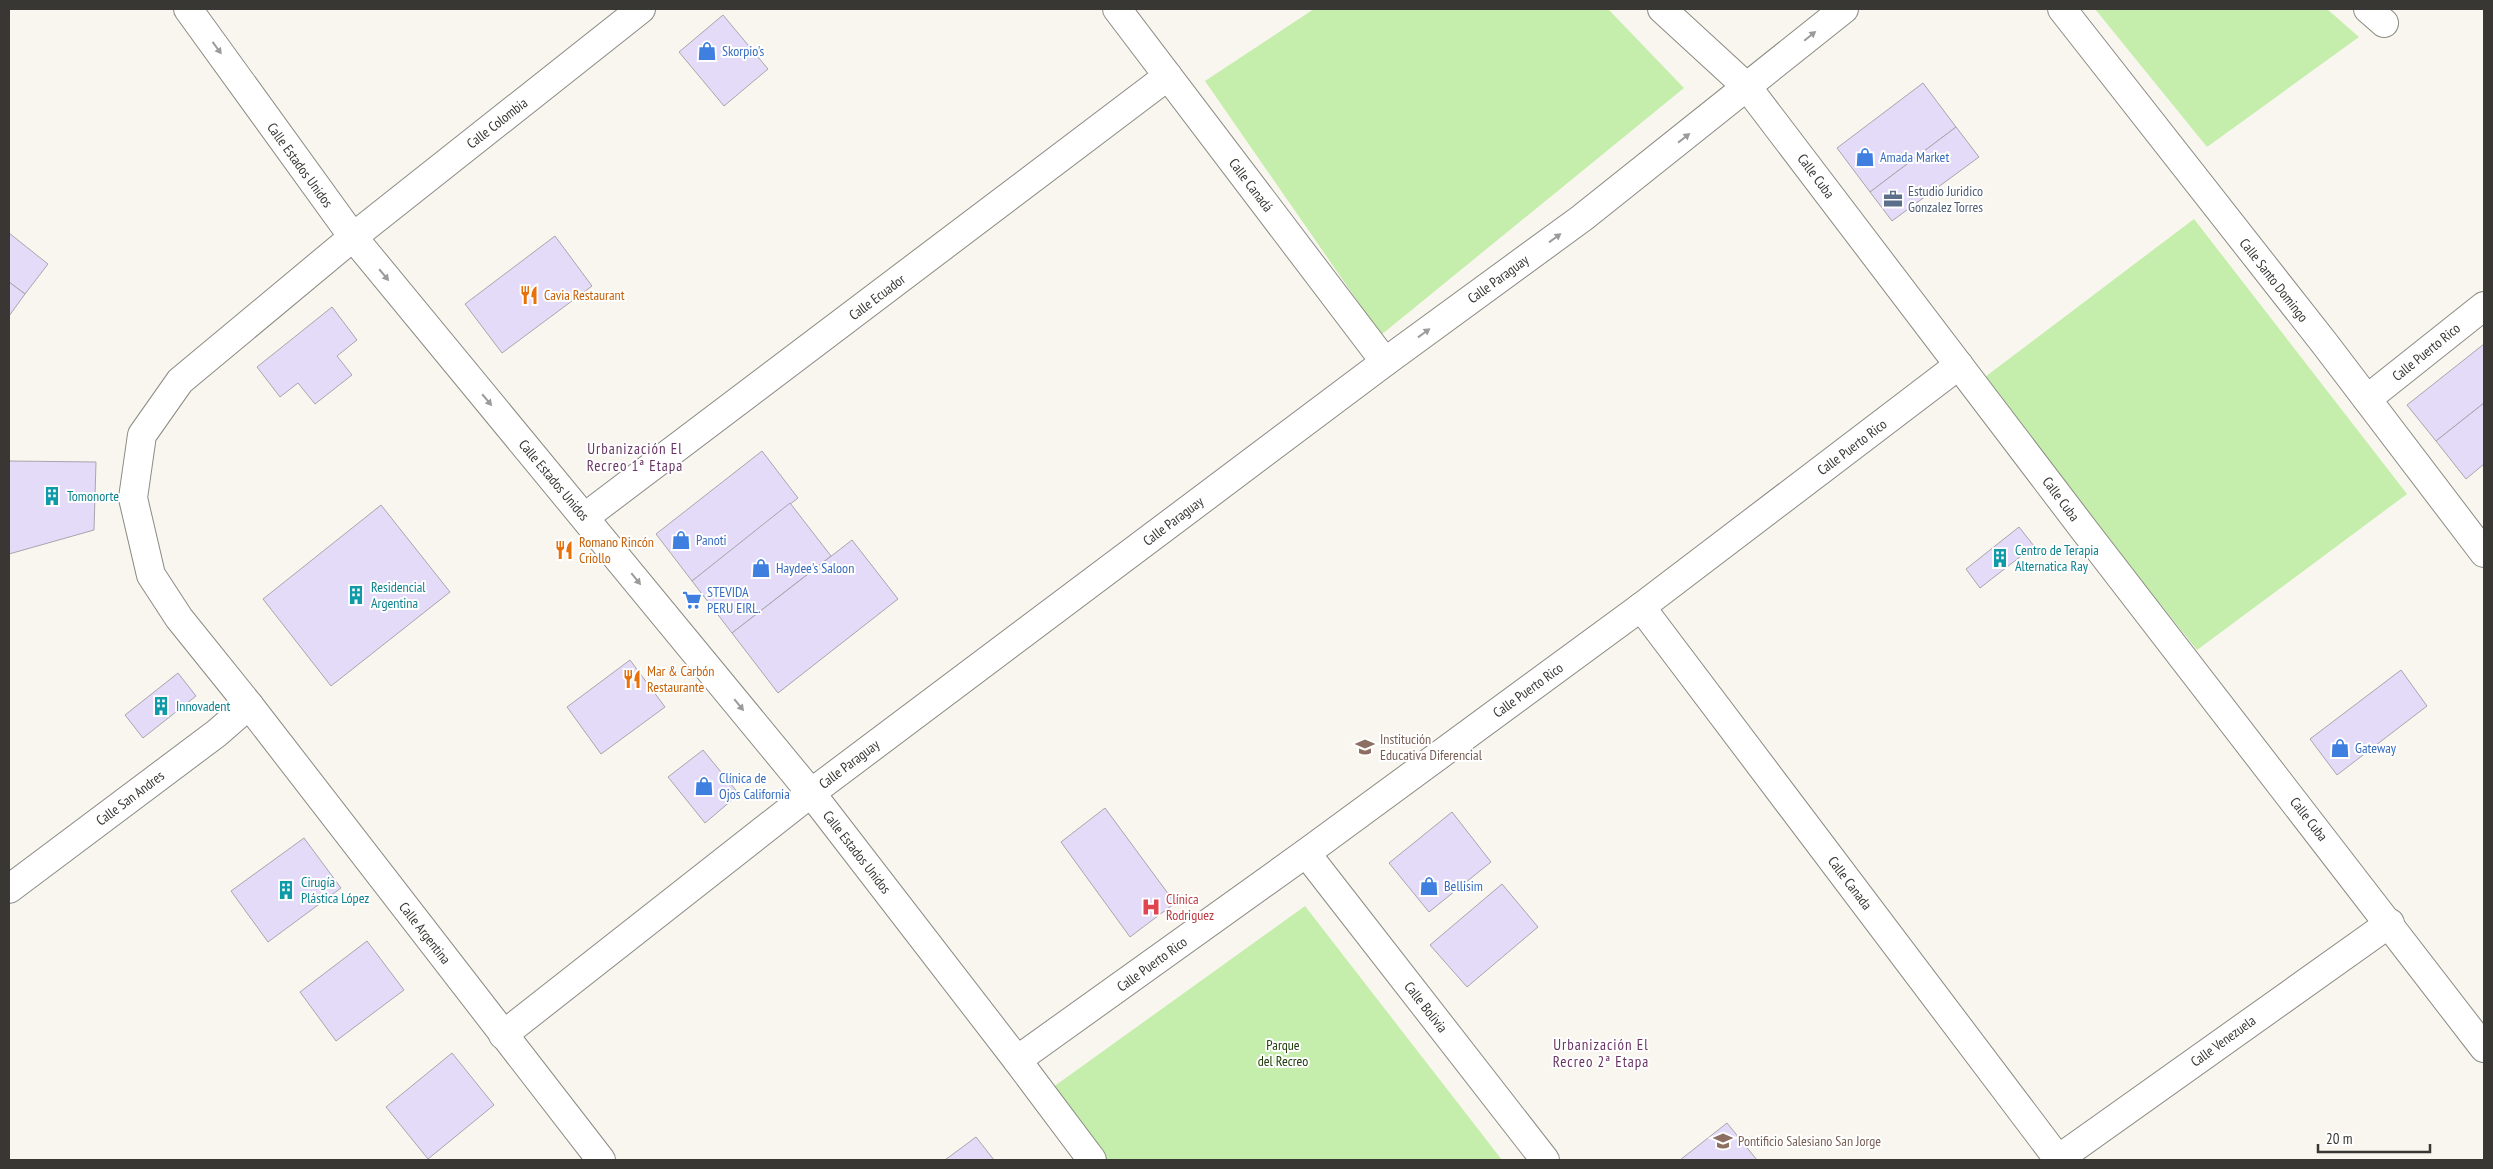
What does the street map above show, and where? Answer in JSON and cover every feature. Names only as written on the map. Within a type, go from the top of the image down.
[{"type":"street","name":"Calle Estados Unidos","points":[[188,9],[353,237],[811,793],[1018,1060],[1092,1160]]},
{"type":"street","name":"Calle Colombia","points":[[249,705],[178,618],[151,575],[133,498],[142,436],[180,381],[353,237],[641,9]]},
{"type":"street","name":"Calle Canadá","points":[[1117,9],[1385,362]]},
{"type":"street","name":"Calle Cuba","points":[[1662,9],[1748,88],[2484,1048]]},
{"type":"street","name":"Calle Paraguay","points":[[503,1035],[811,793],[1385,362],[1582,218],[1748,88],[1844,9]]},
{"type":"street","name":"Calle Santo Domingo","points":[[2062,9],[2367,399],[2484,553]]},
{"type":"street","name":"Calle Ecuador","points":[[585,518],[1168,76]]},
{"type":"street","name":"Calle Puerto Rico","points":[[2367,399],[2484,306]]},
{"type":"street","name":"Calle Puerto Rico","points":[[1018,1060],[1306,853],[1641,607],[1959,365]]},
{"type":"street","name":"Calle Canada","points":[[1641,607],[2057,1160]]},
{"type":"street","name":"Calle San Andres","points":[[9,889],[217,733],[249,705]]},
{"type":"street","name":"Calle Argentina","points":[[249,705],[601,1160]]},
{"type":"street","name":"Calle Bolivia","points":[[1306,853],[1545,1160]]},
{"type":"street","name":"Calle Venezuela","points":[[2057,1160],[2390,923]]},
{"type":"green space","points":[[1314,9],[1608,9],[1684,88],[1381,335],[1205,81]]},
{"type":"green space","points":[[2095,9],[2327,9],[2359,37],[2207,147]]},
{"type":"green space","points":[[2194,219],[2407,494],[2197,650],[1981,380]]},
{"type":"green space","name":"Parque del Recreo","points":[[1305,906],[1502,1160],[1103,1160],[1049,1090]]},
{"type":"building","points":[[723,15],[768,69],[724,106],[679,52]]},
{"type":"building","points":[[1923,83],[1956,127],[1870,192],[1837,148]]},
{"type":"building","points":[[1956,127],[1979,157],[1892,221],[1870,192]]},
{"type":"building","points":[[9,233],[48,264],[25,294],[9,282]]},
{"type":"building","name":"Cavia Restaurant","points":[[555,236],[592,286],[502,353],[465,304]]},
{"type":"building","points":[[9,282],[25,294],[9,316]]},
{"type":"building","points":[[332,307],[357,340],[337,356],[352,375],[315,404],[298,383],[280,397],[257,367]]},
{"type":"building","points":[[2484,344],[2484,403],[2436,441],[2407,405]]},
{"type":"building","points":[[2484,403],[2484,464],[2466,479],[2436,441]]},
{"type":"building","points":[[762,451],[798,498],[692,581],[656,534]]},
{"type":"building","name":"Tomonorte","points":[[9,461],[96,462],[94,530],[9,554]]},
{"type":"building","name":"Haydee's Saloon","points":[[790,503],[831,556],[732,633],[692,581]]},
{"type":"building","name":"Residencial Argentina","points":[[381,505],[450,592],[331,686],[263,599]]},
{"type":"building","name":"Centro de Terapia Alternatica Ray","points":[[2019,527],[2034,546],[1980,588],[1966,569]]},
{"type":"building","points":[[852,540],[898,599],[778,693],[732,633]]},
{"type":"building","points":[[630,660],[665,707],[601,754],[567,707]]},
{"type":"building","points":[[2401,670],[2427,706],[2337,775],[2310,739]]},
{"type":"building","name":"Innovadent","points":[[178,673],[196,696],[143,738],[125,715]]},
{"type":"building","name":"Clínica de Ojos California","points":[[703,750],[739,794],[705,823],[668,777]]},
{"type":"building","points":[[1105,808],[1175,903],[1130,937],[1061,842]]},
{"type":"building","points":[[1452,812],[1491,862],[1429,912],[1389,863]]},
{"type":"building","name":"Cirugía Plástica López","points":[[304,838],[341,888],[268,942],[231,891]]},
{"type":"building","points":[[1502,884],[1538,927],[1467,987],[1430,945]]},
{"type":"building","points":[[367,941],[404,990],[336,1041],[300,992]]},
{"type":"building","points":[[452,1053],[494,1105],[428,1159],[386,1107]]},
{"type":"building","name":"Pontificio Salesiano San Jorge","points":[[1727,1123],[1757,1160],[1680,1160]]},
{"type":"building","points":[[976,1137],[994,1160],[945,1160]]},
{"type":"place","name":"Skorpio's","points":[[707,51]]},
{"type":"place","name":"Amada Market","points":[[1865,157]]},
{"type":"place","name":"Estudio Juridico Gonzalez Torres","points":[[1893,199]]},
{"type":"place","name":"Cavia Restaurant","points":[[529,295]]},
{"type":"place","name":"Tomonorte","points":[[52,496]]},
{"type":"place","name":"Panoti","points":[[681,540]]},
{"type":"place","name":"Romano Rincón Criollo","points":[[564,550]]},
{"type":"place","name":"Centro de Terapia Alternatica Ray","points":[[2000,558]]},
{"type":"place","name":"Haydee's Saloon","points":[[761,568]]},
{"type":"place","name":"Residencial Argentina","points":[[356,595]]},
{"type":"place","name":"STEVIDA PERU EIRL.","points":[[692,600]]},
{"type":"place","name":"Mar & Carbón Restaurante","points":[[632,679]]},
{"type":"place","name":"Innovadent","points":[[161,706]]},
{"type":"place","name":"Institución Educativa Diferencial","points":[[1365,747]]},
{"type":"place","name":"Gateway","points":[[2340,748]]},
{"type":"place","name":"Clínica de Ojos California","points":[[704,786]]},
{"type":"place","name":"Bellisim","points":[[1429,886]]},
{"type":"place","name":"Cirugía Plástica López","points":[[286,890]]},
{"type":"place","name":"Clínica Rodriguez","points":[[1151,907]]},
{"type":"place","name":"Pontificio Salesiano San Jorge","points":[[1723,1141]]},
{"type":"district","name":"Urbanización El Recreo 1ª Etapa","points":[[635,456]]},
{"type":"district","name":"Urbanización El Recreo 2ª Etapa","points":[[1601,1052]]}]
